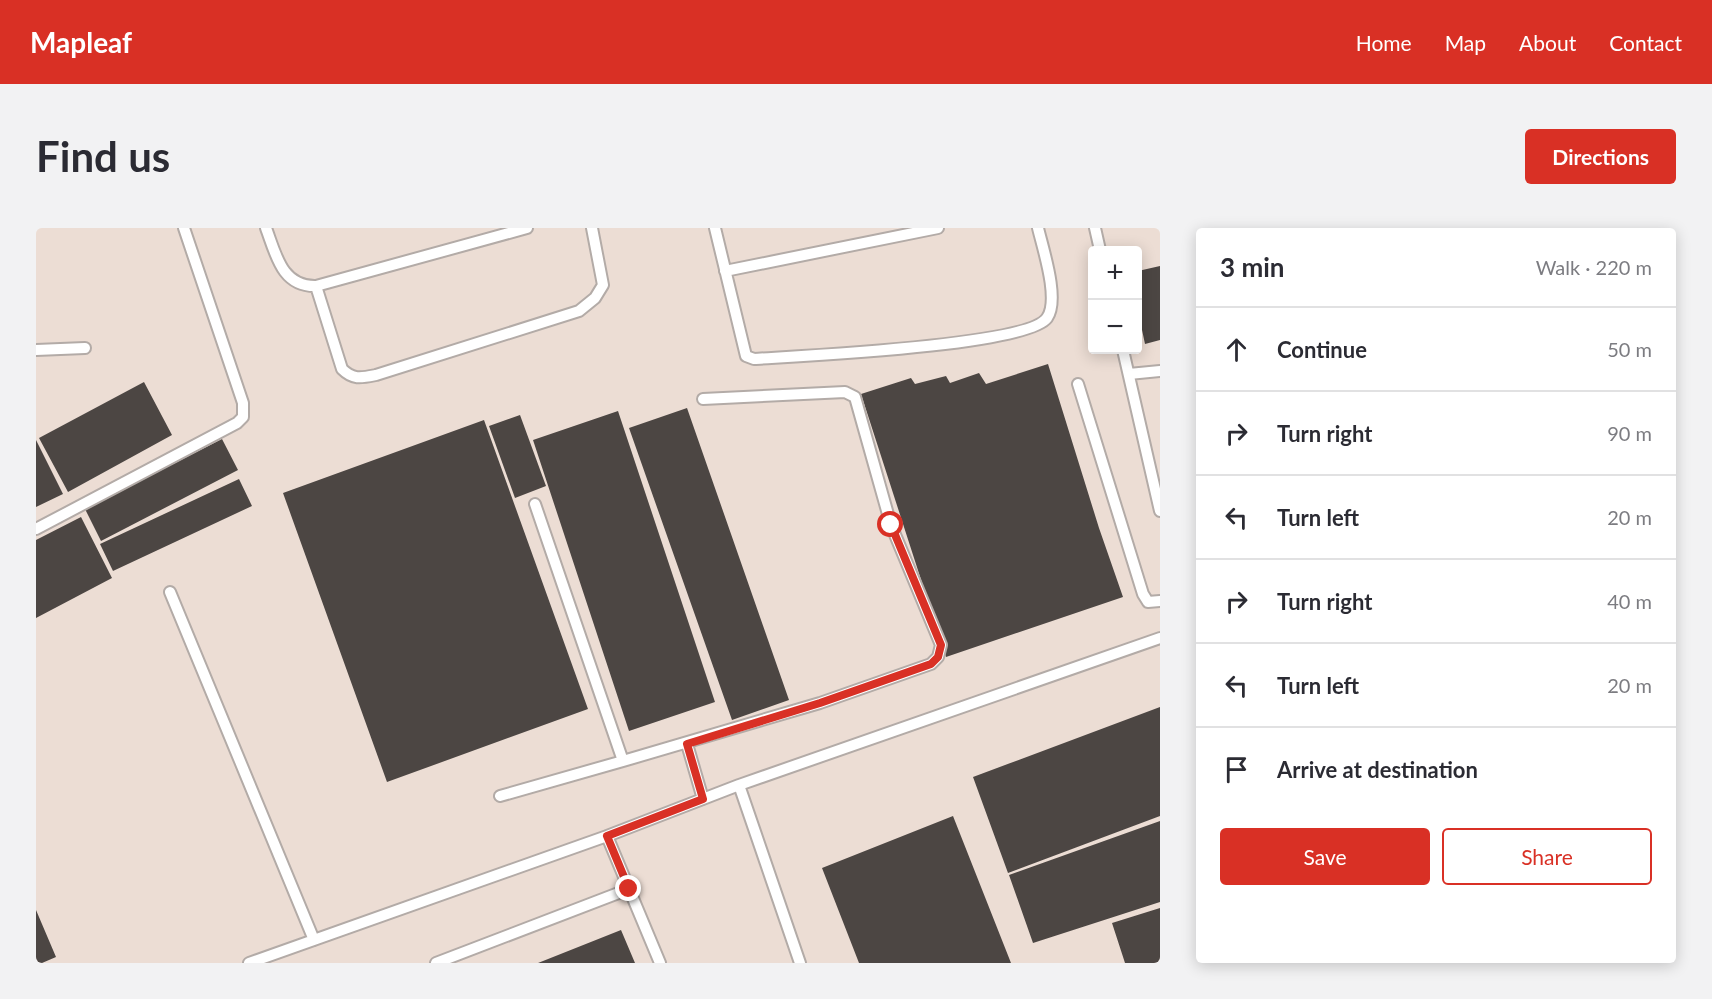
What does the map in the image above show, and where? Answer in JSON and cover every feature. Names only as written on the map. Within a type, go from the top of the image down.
[{"type":"lane","points":[[36,529],[237,423],[243,417],[243,403],[184,228]]},
{"type":"lane","points":[[266,228],[288,279],[305,286],[316,286],[527,228]]},
{"type":"lane","points":[[316,286],[342,369],[349,376],[358,379],[579,311],[596,298],[603,285],[592,228]]},
{"type":"lane","points":[[715,228],[746,356],[754,359],[954,344],[1028,330],[1041,324],[1048,316],[1052,303],[1051,286],[1038,228]]},
{"type":"lane","points":[[725,271],[938,228]]},
{"type":"lane","points":[[1095,228],[1099,246]]},
{"type":"lane","points":[[36,350],[85,348]]},
{"type":"lane","points":[[1124,354],[1160,512]]},
{"type":"lane","points":[[1129,374],[1160,371]]},
{"type":"lane","points":[[1078,384],[1143,594],[1148,602],[1160,601]]},
{"type":"lane","points":[[500,796],[687,744],[820,703],[931,664],[938,657],[941,645],[891,525],[855,397],[845,392],[703,399]]},
{"type":"lane","points":[[535,504],[623,761]]},
{"type":"lane","points":[[170,592],[314,940]]},
{"type":"lane","points":[[249,963],[607,836],[739,785],[1160,638]]},
{"type":"lane","points":[[687,744],[703,799]]},
{"type":"lane","points":[[739,785],[800,963]]},
{"type":"lane","points":[[607,836],[660,963]]},
{"type":"lane","points":[[436,963],[629,889]]},
{"type":"shaded area","points":[[36,228],[1160,228],[1160,963],[36,963]]},
{"type":"building","points":[[1160,266],[1160,340],[1145,344],[1142,330],[1142,270]]},
{"type":"building","points":[[1048,364],[1123,597],[946,657],[861,394],[911,378],[915,384],[946,376],[950,383],[979,373],[986,384]]},
{"type":"building","points":[[144,382],[172,435],[68,492],[39,438]]},
{"type":"building","points":[[687,408],[789,700],[732,720],[629,428]]},
{"type":"building","points":[[618,411],[715,702],[629,731],[533,440]]},
{"type":"building","points":[[520,415],[546,486],[515,498],[489,426]]},
{"type":"building","points":[[484,420],[588,709],[387,782],[283,493]]},
{"type":"building","points":[[222,439],[238,470],[101,541],[85,509]]},
{"type":"building","points":[[36,440],[63,494],[36,507]]},
{"type":"building","points":[[239,479],[252,506],[113,571],[100,544]]},
{"type":"building","points":[[81,517],[112,578],[36,618],[36,540]]},
{"type":"building","points":[[1160,707],[1160,816],[1008,873],[973,777]]},
{"type":"building","points":[[953,816],[1011,963],[859,963],[822,868]]},
{"type":"building","points":[[1160,821],[1160,902],[1033,943],[1009,875]]},
{"type":"building","points":[[1160,908],[1160,963],[1125,963],[1112,923]]},
{"type":"building","points":[[36,910],[56,957],[42,963],[36,963]]},
{"type":"building","points":[[621,930],[635,963],[538,963]]},
{"type":"route","points":[[629,889],[607,836],[703,799],[687,744],[820,703],[843,693],[931,664],[938,657],[941,645],[891,525]]}]
